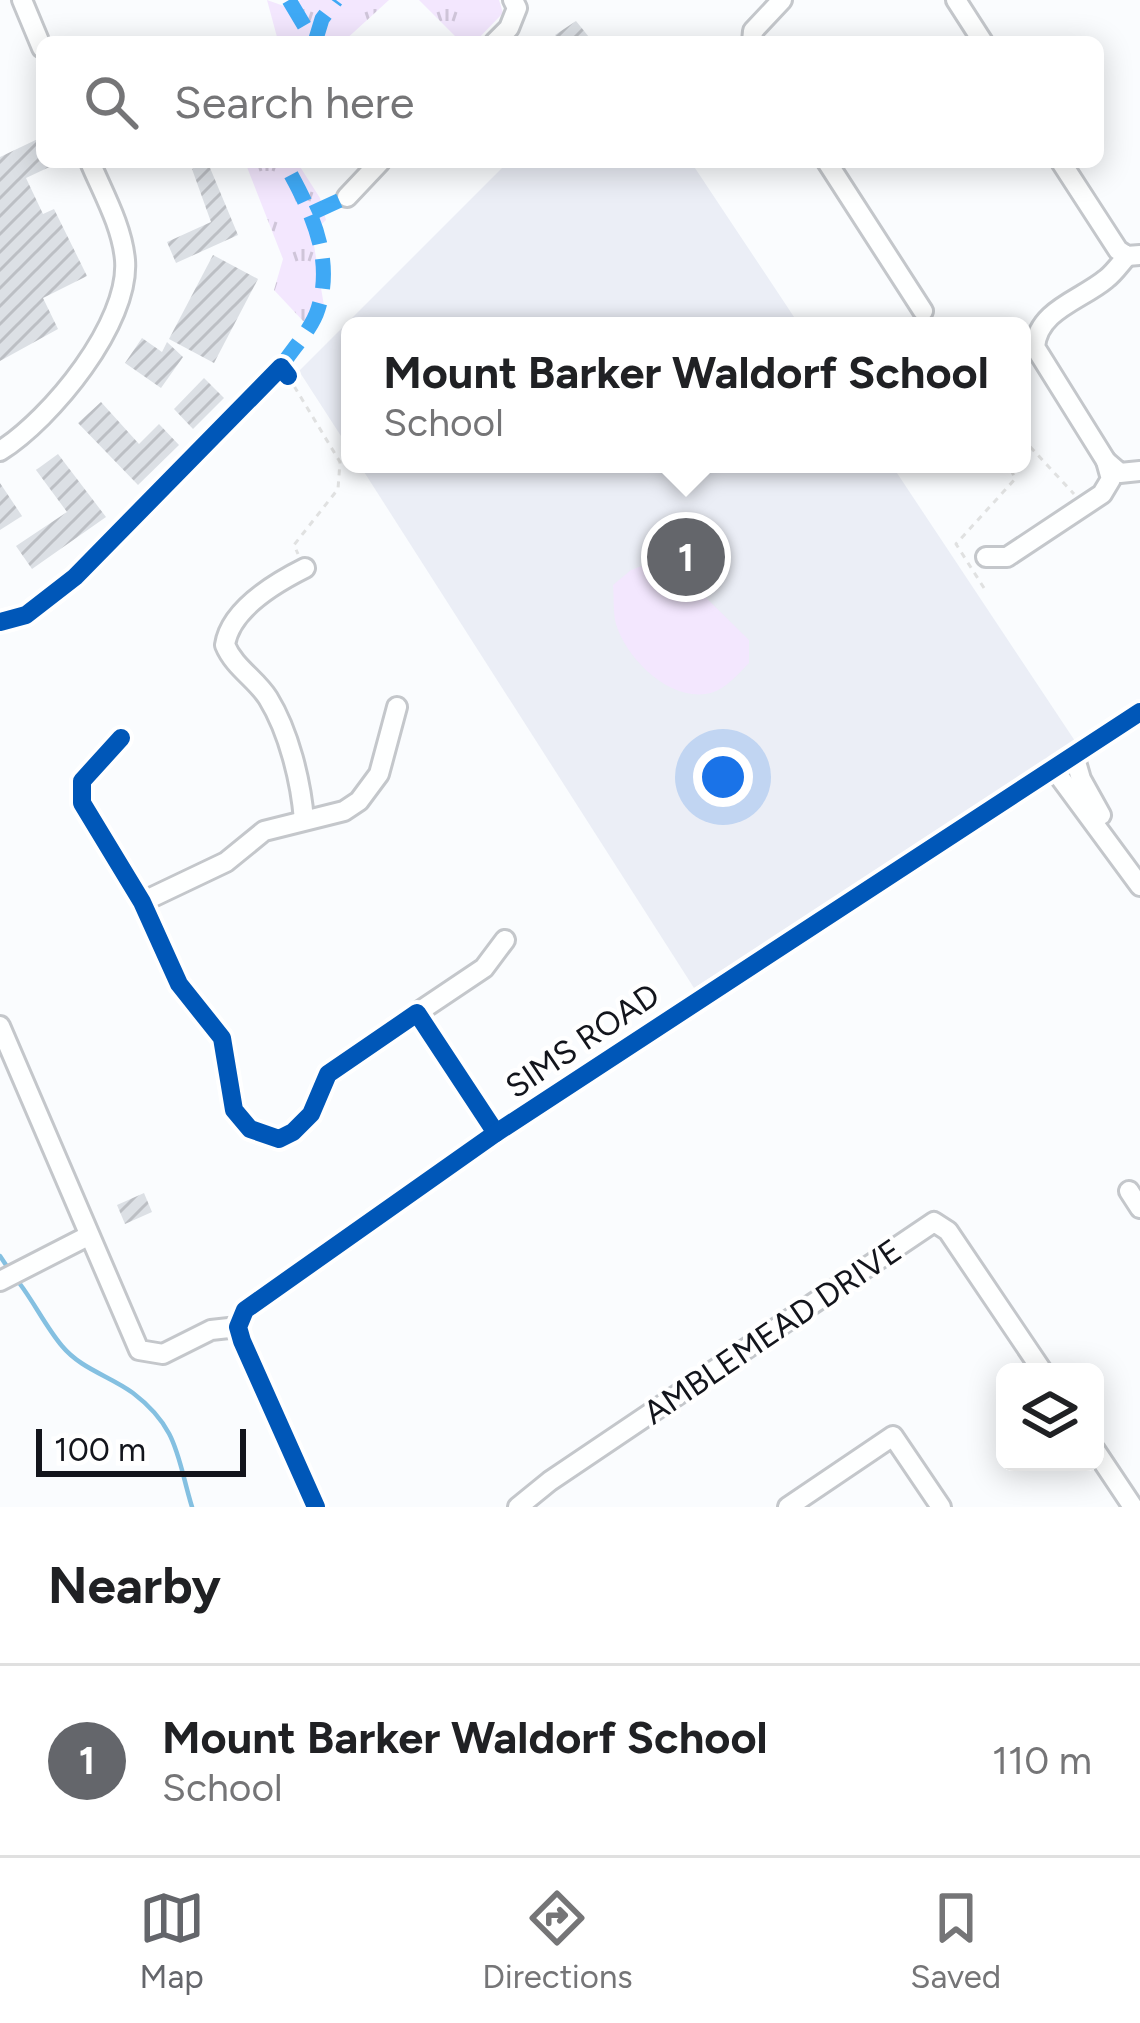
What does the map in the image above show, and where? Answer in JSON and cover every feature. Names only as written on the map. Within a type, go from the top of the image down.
[{"type":"street","points":[[22,0],[37,36]]},
{"type":"street","points":[[501,36],[517,8],[513,0]]},
{"type":"street","points":[[753,36],[782,0]]},
{"type":"street","points":[[956,0],[979,36]]},
{"type":"street","points":[[0,451],[54,406],[80,372],[117,307],[125,263],[119,232],[92,168]]},
{"type":"street","points":[[347,196],[374,168]]},
{"type":"street","points":[[831,168],[923,310]]},
{"type":"street","points":[[986,557],[1006,556],[1102,494],[1111,479],[1106,461],[1036,347],[1036,331],[1134,256],[1118,250],[1065,168]]},
{"type":"street","points":[[1106,461],[1120,473],[1140,470]]},
{"type":"street","points":[[304,820],[302,790],[276,714],[225,646],[233,622],[277,582],[305,568]]},
{"type":"street","points":[[142,902],[226,862],[264,831],[344,811],[369,791],[390,743],[397,707]]},
{"type":"street","name":"SIMS ROAD","points":[[238,1327],[245,1310],[266,1294],[496,1133],[1140,712]]},
{"type":"street","points":[[121,737],[95,761],[79,791],[82,803],[142,902],[179,984],[222,1038],[234,1110],[260,1134],[279,1139],[293,1132],[311,1114],[328,1073],[484,968],[505,940]]},
{"type":"street","points":[[1074,755],[1114,848]]},
{"type":"street","points":[[1053,768],[1140,886]]},
{"type":"street","points":[[417,1013],[496,1133]]},
{"type":"street","points":[[0,1026],[7,1065],[139,1350],[163,1354],[211,1330],[238,1327],[316,1507]]},
{"type":"street","name":"AMBLEMEAD DRIVE","points":[[518,1507],[934,1222],[948,1231],[1037,1363]]},
{"type":"street","points":[[0,1281],[88,1236]]},
{"type":"street","points":[[788,1507],[893,1436],[940,1507]]},
{"type":"street","points":[[1104,1464],[1133,1507]]},
{"type":"path","points":[[266,382],[280,367],[340,462],[338,489],[294,545],[305,568]]},
{"type":"path","points":[[1031,448],[1077,497]]},
{"type":"path","points":[[984,587],[956,544],[1015,479],[1013,473]]},
{"type":"shaded area","points":[[502,168],[695,168],[794,317],[353,317]]},
{"type":"shaded area","points":[[341,329],[341,436],[299,371]]},
{"type":"shaded area","points":[[365,473],[897,473],[1077,744],[694,988]]},
{"type":"green space","points":[[267,0],[284,6],[301,0],[389,0],[350,36],[277,36]]},
{"type":"green space","points":[[419,0],[499,0],[503,13],[481,36],[455,36]]},
{"type":"green space","points":[[247,168],[301,168],[320,198],[326,220],[312,233],[324,306],[304,322],[274,290],[283,259]]},
{"type":"green space","points":[[655,561],[686,578],[749,640],[749,663],[717,691],[696,694],[666,685],[640,664],[622,638],[615,620],[613,585],[631,570]]},
{"type":"building","points":[[576,21],[588,36],[556,36]]},
{"type":"building","points":[[36,140],[36,168],[47,168],[26,178],[43,214],[54,209],[87,276],[43,298],[58,329],[0,361],[0,157]]},
{"type":"building","points":[[210,168],[238,235],[176,263],[167,242],[211,222],[192,169]]},
{"type":"building","points":[[213,255],[258,279],[214,363],[169,339]]},
{"type":"building","points":[[142,338],[162,352],[167,342],[183,357],[161,388],[125,363]]},
{"type":"building","points":[[204,378],[224,398],[193,429],[174,409]]},
{"type":"building","points":[[101,402],[139,444],[159,424],[179,445],[138,485],[78,423]]},
{"type":"building","points":[[58,454],[106,517],[32,569],[16,546],[67,512],[36,470]]},
{"type":"building","points":[[0,483],[22,516],[0,530]]},
{"type":"building","points":[[144,1193],[152,1212],[125,1224],[117,1205]]},
{"type":"waterway","points":[[0,1256],[6,1265]]},
{"type":"waterway","points":[[20,1284],[70,1354],[133,1393],[160,1419],[174,1445],[192,1507]]},
{"type":"marked path","points":[[289,0],[310,36]]},
{"type":"marked path","points":[[317,36],[336,0]]},
{"type":"marked path","points":[[281,367],[315,316],[323,270],[317,232],[287,168]]},
{"type":"marked path","points":[[312,213],[347,197]]},
{"type":"cycle path","points":[[0,622],[26,615],[75,577],[281,367],[288,376]]},
{"type":"cycle path","points":[[316,1507],[242,1341],[238,1327],[245,1310],[496,1133],[1140,712]]},
{"type":"cycle path","points":[[121,738],[82,781],[82,803],[142,902],[179,984],[222,1038],[234,1110],[250,1129],[279,1139],[293,1132],[311,1114],[328,1074],[417,1013],[496,1133]]},
{"type":"place","name":"Mount Barker Waldorf School","points":[[686,557]]}]
